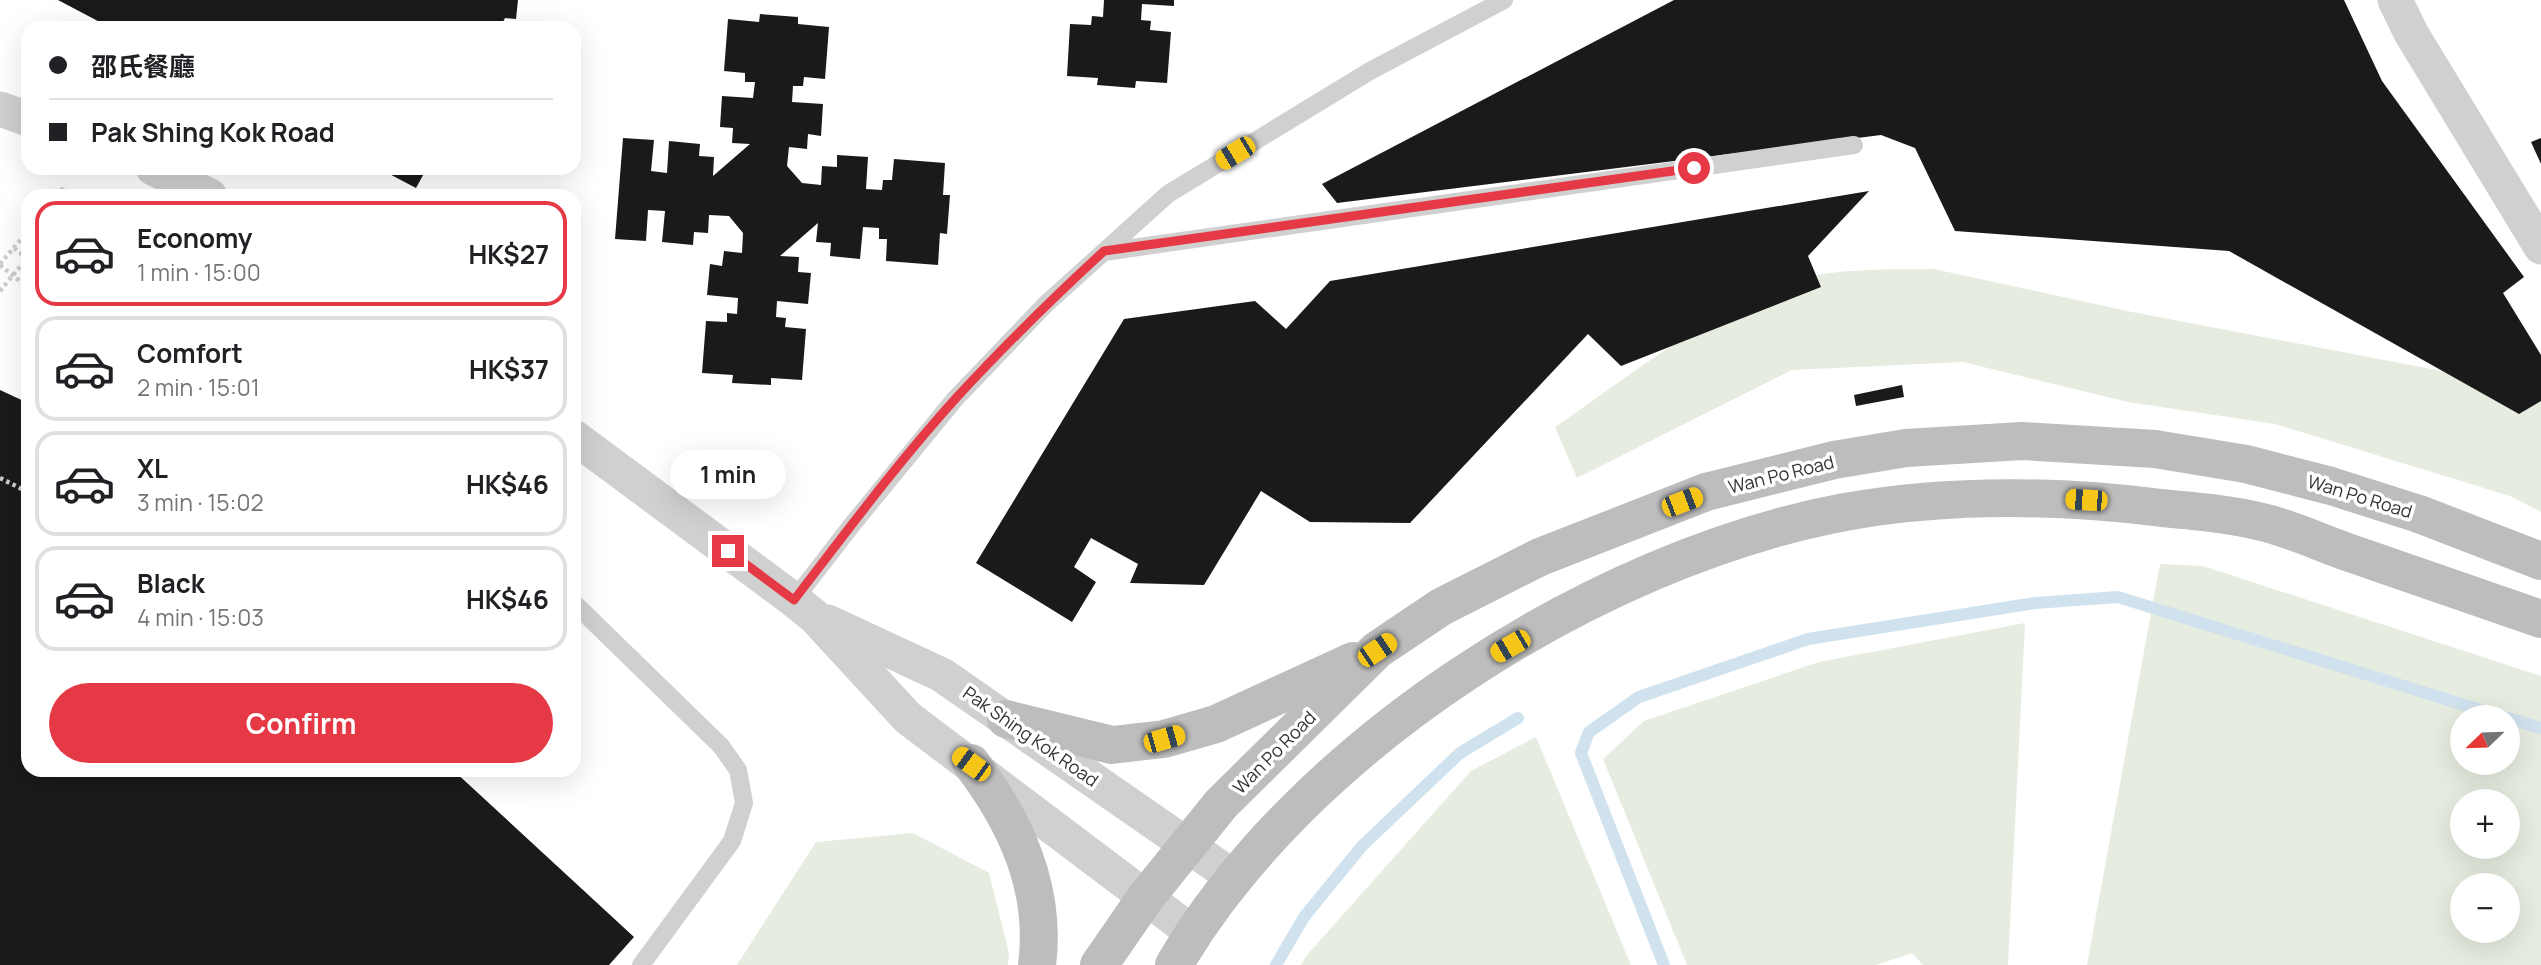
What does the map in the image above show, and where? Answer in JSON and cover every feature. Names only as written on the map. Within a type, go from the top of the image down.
[{"type":"main road","name":"Wan Po Road","points":[[1099,965],[1146,897],[1221,804],[1377,650],[1440,607],[1540,557],[1706,492],[1834,460],[1906,448],[2022,441],[2155,449],[2246,464],[2331,486],[2419,514],[2541,561]]},
{"type":"main road","points":[[1183,949],[1266,842],[1318,789],[1411,710],[1488,659],[1554,620],[1679,562],[1765,533],[1845,512],[1905,504],[1989,498],[2111,502],[2262,522],[2541,619]]},
{"type":"main road","points":[[1006,719],[1112,745],[1164,739],[1216,724],[1377,650]]},
{"type":"main road","points":[[971,764],[994,794],[1025,852],[1035,889],[1038,921],[1037,965]]},
{"type":"street","points":[[2395,0],[2411,33],[2541,247]]},
{"type":"street","points":[[0,109],[21,116]]},
{"type":"street","points":[[166,175],[192,189]]},
{"type":"street","name":"Pak Shing Kok Road","points":[[581,442],[804,608],[908,718],[1146,897],[1183,949]]},
{"type":"street","name":"Pak Shing Kok Road","points":[[804,608],[942,675],[1236,879]]},
{"type":"lane","points":[[804,608],[851,526],[956,399],[1046,304],[1168,194],[1370,71],[1504,0]]},
{"type":"lane","points":[[1104,251],[1854,145]]},
{"type":"lane","points":[[581,610],[721,746],[738,770],[744,803],[732,841],[641,965]]},
{"type":"path","points":[[63,189],[66,185]]},
{"type":"path","points":[[21,240],[0,264],[21,282]]},
{"type":"path","points":[[14,248],[21,255]]},
{"type":"path","points":[[0,291],[21,265]]},
{"type":"path","points":[[10,280],[21,284]]},
{"type":"path","points":[[0,478],[21,488]]},
{"type":"shaded area","points":[[1934,269],[2132,312],[2541,390],[2541,512],[2510,496],[2275,424],[2128,402],[1963,362],[1792,370],[1577,478],[1555,427],[1665,350],[1723,314],[1752,298],[1798,279],[1836,272]]},
{"type":"shaded area","points":[[2160,564],[2203,566],[2541,676],[2541,965],[2087,965]]},
{"type":"shaded area","points":[[2025,623],[2008,965],[1923,965],[1912,953],[1876,965],[1687,965],[1603,759],[1644,721],[1819,662]]},
{"type":"shaded area","points":[[1536,737],[1631,965],[1301,965],[1471,771]]},
{"type":"shaded area","points":[[913,833],[989,873],[1009,953],[1008,965],[737,965],[816,842]]},
{"type":"building","points":[[58,0],[518,0],[516,19],[505,18],[504,21],[98,21]]},
{"type":"building","points":[[1104,0],[1174,0],[1174,6],[1142,4],[1141,20],[1151,21],[1150,30],[1171,32],[1167,83],[1136,81],[1135,88],[1097,85],[1098,78],[1067,76],[1070,24],[1091,25],[1092,16],[1103,17]]},
{"type":"building","points":[[1674,0],[2344,0],[2382,81],[2524,277],[2503,293],[2541,355],[2541,401],[2519,414],[2229,251],[1955,231],[1915,148],[1881,135],[1337,203],[1322,184]]},
{"type":"building","points":[[760,14],[798,17],[798,24],[829,27],[825,79],[804,77],[803,86],[793,86],[792,102],[823,104],[821,136],[808,134],[807,149],[789,147],[787,166],[802,183],[821,185],[822,166],[837,167],[837,155],[868,157],[866,189],[882,190],[883,180],[892,180],[894,159],[945,163],[943,195],[950,195],[947,234],[940,233],[938,265],[886,261],[887,239],[879,239],[879,228],[863,227],[860,259],[830,256],[831,243],[816,242],[818,223],[780,256],[799,257],[798,272],[811,273],[808,304],[777,301],[776,317],[786,318],[785,327],[806,329],[802,380],[771,378],[771,385],[732,383],[733,375],[702,373],[706,321],[727,322],[727,313],[737,314],[738,298],[707,295],[710,264],[722,266],[724,251],[742,253],[743,233],[729,216],[709,215],[708,233],[694,232],[693,245],[662,242],[665,211],[648,210],[646,241],[615,239],[623,138],[654,140],[651,171],[667,173],[669,141],[700,144],[699,156],[714,157],[713,176],[750,144],[732,143],[733,128],[720,127],[722,96],[753,98],[755,82],[745,82],[745,73],[724,71],[728,19],[759,22]]},
{"type":"building","points":[[2541,138],[2541,164],[2531,142]]},
{"type":"building","points":[[391,175],[423,175],[416,188]]},
{"type":"building","points":[[1869,191],[1808,256],[1821,287],[1621,366],[1588,334],[1410,523],[1310,522],[1261,491],[1204,585],[1130,583],[1138,564],[1091,538],[1074,567],[1096,582],[1072,622],[976,563],[1124,319],[1255,301],[1286,329],[1330,281]]},
{"type":"building","points":[[1902,385],[1904,397],[1856,406],[1854,395]]},
{"type":"building","points":[[0,390],[21,400],[21,777],[461,777],[634,937],[609,965],[0,965]]},
{"type":"waterway","points":[[1664,965],[1581,753],[1589,732],[1639,697],[1808,639],[2035,603],[2118,597],[2464,705]]},
{"type":"waterway","points":[[1276,965],[1304,917],[1362,846],[1460,753],[1518,718]]},
{"type":"waterway","points":[[2520,722],[2541,728]]},
{"type":"route","points":[[728,551],[794,600],[956,399],[1046,304],[1104,251],[1694,168]]}]
